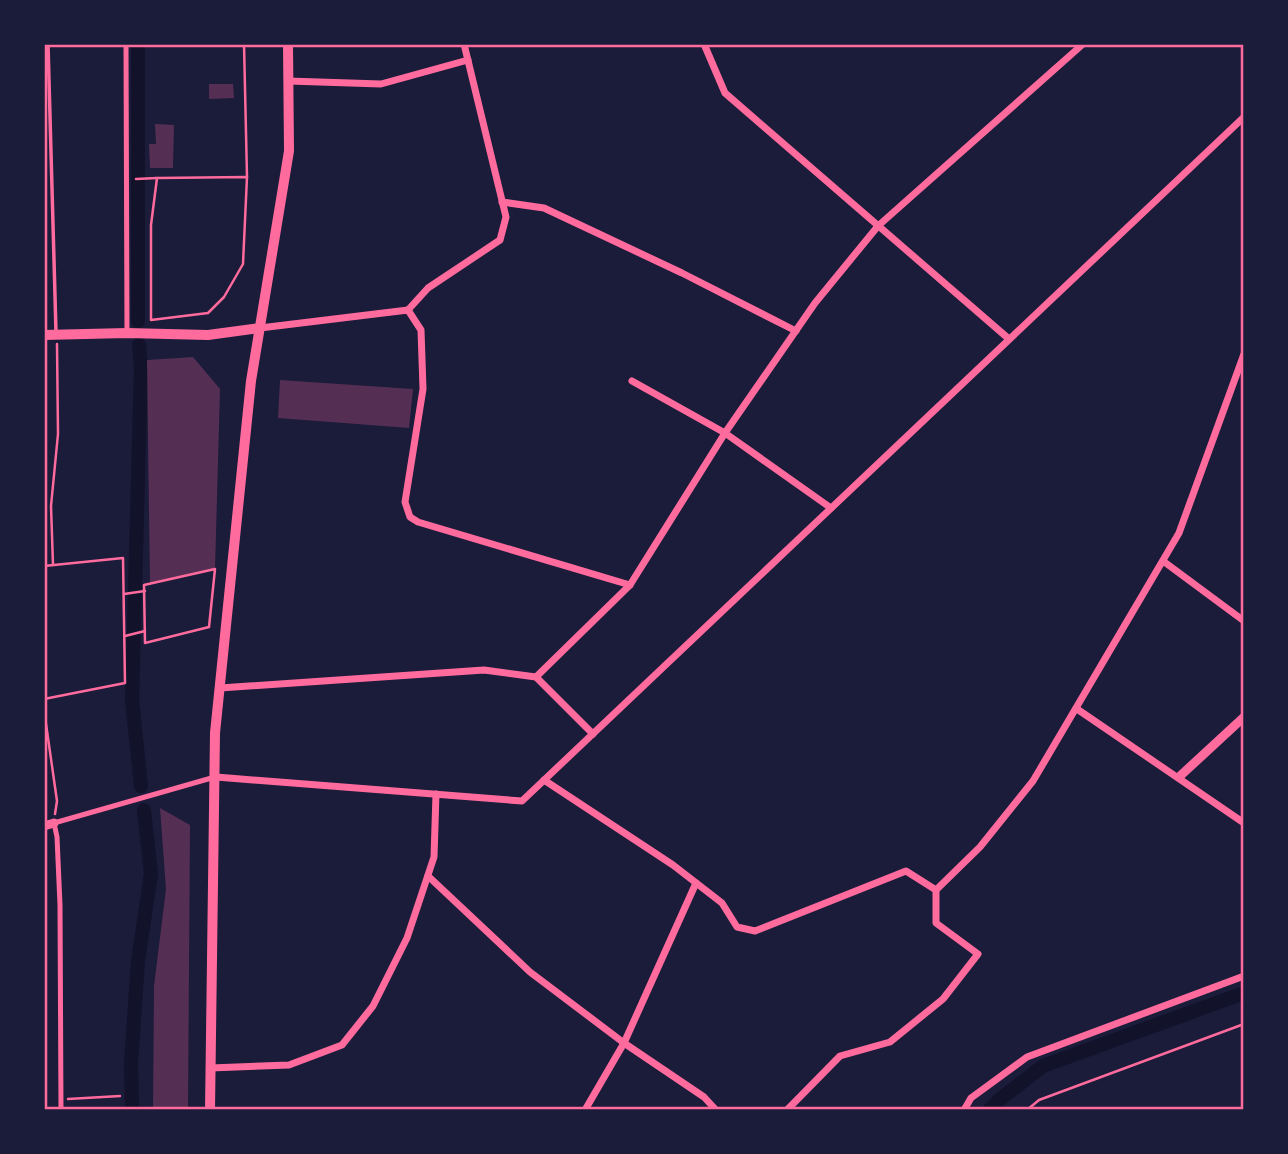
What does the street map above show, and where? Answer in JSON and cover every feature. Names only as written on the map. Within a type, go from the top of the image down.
[{"type":"main road","points":[[210,1110],[215,733],[251,380],[289,151],[288,44]]},
{"type":"main road","points":[[44,335],[208,335],[260,328]]},
{"type":"street","points":[[126,44],[127,333]]},
{"type":"street","points":[[260,328],[408,310],[428,288],[500,240],[506,217],[464,44]]},
{"type":"street","points":[[704,44],[725,93],[1009,340]]},
{"type":"street","points":[[536,677],[630,585],[725,433],[815,303],[878,226],[1083,44]]},
{"type":"street","points":[[288,81],[381,84],[468,60]]},
{"type":"street","points":[[44,827],[216,777],[522,801],[1244,117]]},
{"type":"street","points":[[502,202],[544,208],[682,273],[796,331]]},
{"type":"street","points":[[408,310],[421,330],[423,389],[405,502],[411,517],[418,522],[630,585]]},
{"type":"street","points":[[787,1110],[840,1056],[890,1042],[943,999],[978,954],[936,923],[936,890],[980,847],[1033,781],[1163,561],[1179,533],[1244,354]]},
{"type":"street","points":[[632,381],[725,433],[831,508]]},
{"type":"street","points":[[1163,561],[1244,621]]},
{"type":"street","points":[[220,688],[484,670],[536,677],[593,734]]},
{"type":"street","points":[[1077,709],[1244,823]]},
{"type":"street","points":[[1179,778],[1244,717]]},
{"type":"street","points":[[544,780],[696,883],[722,903],[737,926],[755,931],[906,871],[936,890]]},
{"type":"street","points":[[210,1068],[289,1065],[342,1045],[377,997],[407,938],[434,857],[436,794]]},
{"type":"street","points":[[54,823],[60,905],[61,1110]]},
{"type":"street","points":[[428,876],[530,972],[624,1043],[704,1097],[716,1110]]},
{"type":"street","points":[[585,1110],[624,1043],[696,883]]},
{"type":"street","points":[[964,1110],[971,1098],[1027,1057],[1244,976]]},
{"type":"lane","points":[[48,44],[56,334]]},
{"type":"lane","points":[[44,117],[50,116]]},
{"type":"path","points":[[157,178],[151,225],[151,320],[208,313],[223,297],[243,264],[247,177],[244,44]]},
{"type":"path","points":[[126,179],[247,177]]},
{"type":"path","points":[[53,565],[51,506],[58,434],[59,365],[56,334]]},
{"type":"path","points":[[44,566],[123,558],[125,636],[125,684],[44,699]]},
{"type":"path","points":[[215,569],[209,627],[145,643],[145,631],[144,585],[215,569]]},
{"type":"path","points":[[124,594],[145,591]]},
{"type":"path","points":[[125,636],[145,631]]},
{"type":"path","points":[[44,710],[57,802],[54,823]]},
{"type":"path","points":[[1027,1110],[1039,1100],[1244,1024]]},
{"type":"path","points":[[61,1099],[120,1096]]},
{"type":"building","points":[[209,84],[233,84],[234,98],[209,99]]},
{"type":"building","points":[[155,124],[174,125],[173,168],[150,168],[149,144],[156,144]]},
{"type":"building","points":[[193,357],[220,389],[215,569],[150,584],[147,360]]},
{"type":"building","points":[[280,380],[413,389],[409,428],[278,418]]},
{"type":"building","points":[[160,808],[190,825],[188,1110],[153,1110],[154,986],[166,889]]},
{"type":"waterway","points":[[138,44],[138,321]]},
{"type":"waterway","points":[[139,345],[141,368],[132,700],[141,786]]},
{"type":"waterway","points":[[132,1110],[131,1063],[138,961],[151,874],[144,810]]},
{"type":"waterway","points":[[989,1110],[1043,1066],[1244,993]]}]
